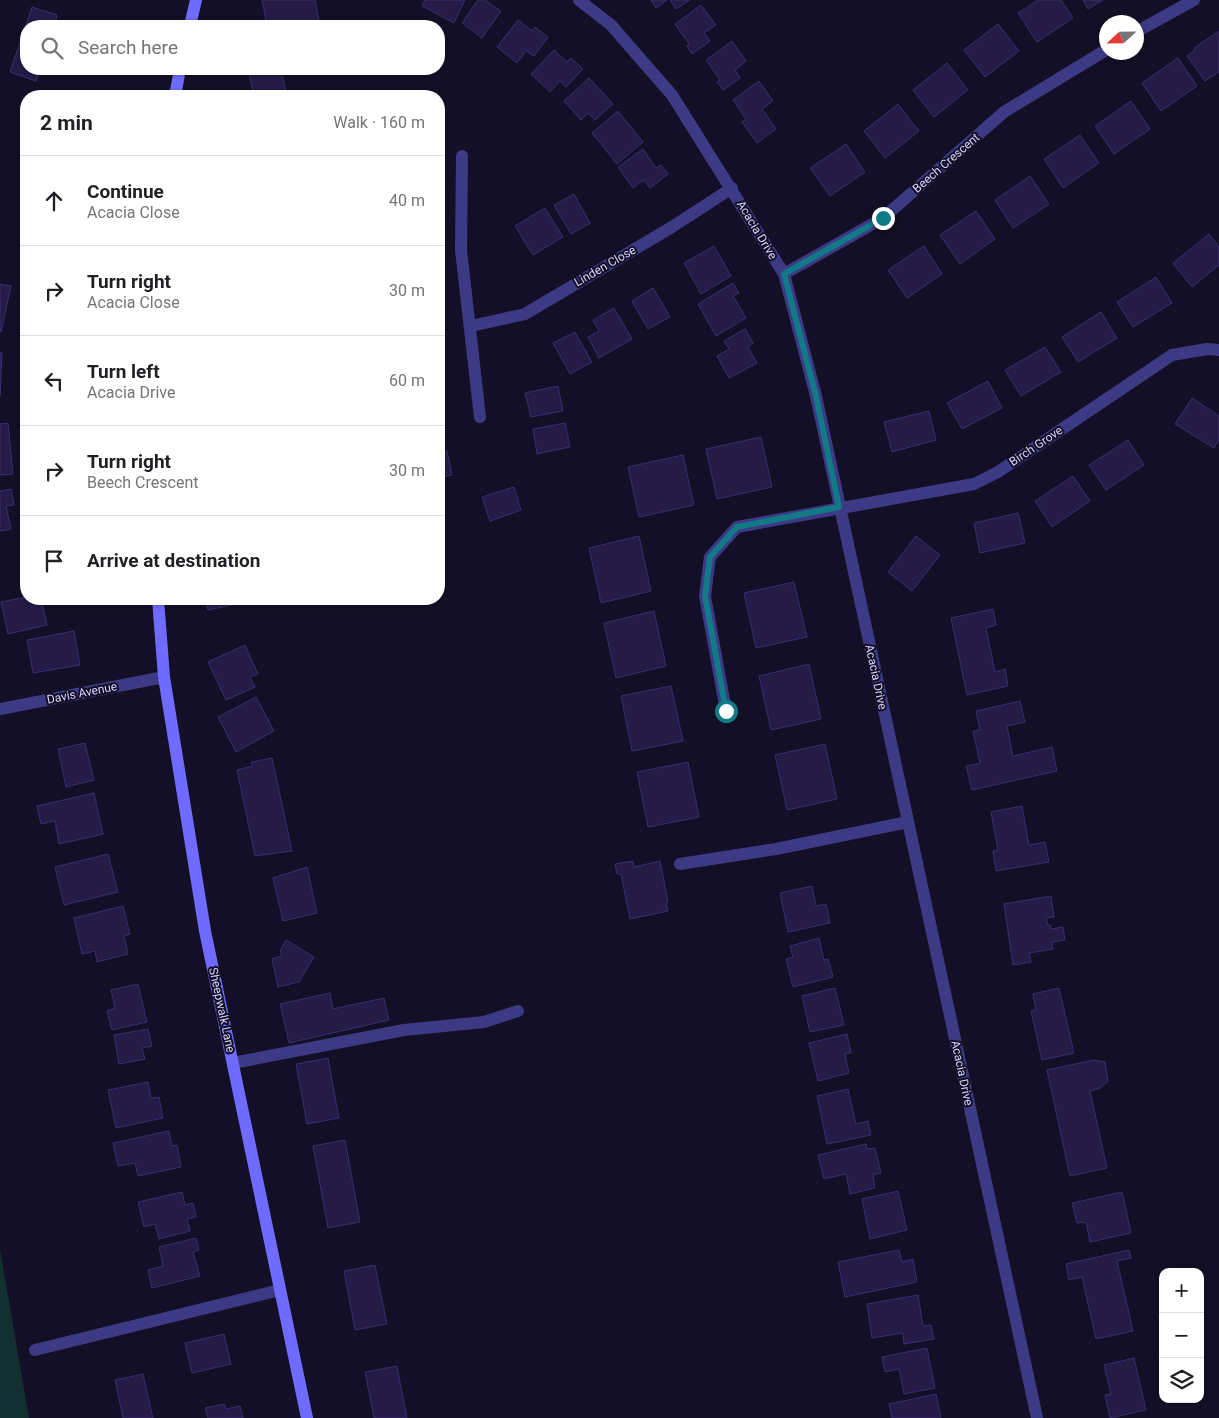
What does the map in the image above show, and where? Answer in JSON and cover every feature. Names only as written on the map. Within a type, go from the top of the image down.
[{"type":"main road","points":[[191,20],[196,0]]},
{"type":"main road","points":[[176,90],[179,75]]},
{"type":"main road","name":"Sheepwalk Lane","points":[[158,605],[164,677],[205,931],[307,1418]]},
{"type":"street","name":"Acacia Drive","points":[[579,0],[611,26],[672,95],[732,188],[784,274],[816,396],[1037,1418]]},
{"type":"street","points":[[1144,28],[1194,0]]},
{"type":"street","name":"Beech Crescent","points":[[784,274],[883,218],[1004,112],[1099,54]]},
{"type":"street","points":[[462,156],[461,250],[480,417]]},
{"type":"street","name":"Linden Close","points":[[471,326],[525,314],[672,227],[732,188]]},
{"type":"street","name":"Birch Grove","points":[[726,711],[705,596],[710,557],[737,527],[974,484],[998,472],[1172,355],[1206,349],[1219,350]]},
{"type":"street","name":"Davis Avenue","points":[[0,709],[164,677]]},
{"type":"street","points":[[680,864],[776,849],[908,822]]},
{"type":"street","points":[[233,1063],[404,1030],[484,1022],[518,1012]]},
{"type":"street","points":[[35,1350],[280,1290]]},
{"type":"green space","points":[[0,1249],[29,1418],[0,1418]]},
{"type":"building","points":[[262,0],[315,0],[319,20],[266,20]]},
{"type":"building","points":[[425,0],[465,0],[454,23],[422,6]]},
{"type":"building","points":[[478,0],[485,0],[501,11],[482,38],[462,23]]},
{"type":"building","points":[[651,0],[667,0],[656,8]]},
{"type":"building","points":[[670,0],[690,0],[676,9]]},
{"type":"building","points":[[1038,0],[1061,0],[1073,18],[1037,42],[1018,13]]},
{"type":"building","points":[[1083,0],[1103,0],[1088,9]]},
{"type":"building","points":[[701,5],[716,25],[704,33],[710,41],[692,54],[687,46],[689,44],[675,24]]},
{"type":"building","points":[[32,7],[57,15],[56,20],[28,20]]},
{"type":"building","points":[[518,20],[532,31],[535,27],[548,37],[534,56],[526,51],[517,63],[497,47]]},
{"type":"building","points":[[998,24],[1019,51],[985,77],[964,50]]},
{"type":"building","points":[[1219,31],[1219,72],[1205,81],[1187,56],[1195,50],[1194,48]]},
{"type":"building","points":[[732,41],[746,61],[735,70],[740,78],[723,90],[717,82],[720,80],[706,60]]},
{"type":"building","points":[[20,42],[20,75],[38,75],[36,81],[10,72]]},
{"type":"building","points":[[554,50],[567,62],[571,58],[583,69],[566,87],[560,81],[550,92],[531,74]]},
{"type":"building","points":[[1178,58],[1197,86],[1161,111],[1142,83]]},
{"type":"building","points":[[947,63],[968,90],[934,117],[913,90]]},
{"type":"building","points":[[249,75],[282,75],[286,90],[253,90]]},
{"type":"building","points":[[589,78],[613,104],[595,120],[588,113],[581,120],[564,101]]},
{"type":"building","points":[[759,81],[773,101],[762,109],[776,129],[757,143],[742,122],[746,119],[733,100]]},
{"type":"building","points":[[1131,101],[1150,129],[1114,154],[1095,126]]},
{"type":"building","points":[[898,104],[919,131],[885,158],[864,131]]},
{"type":"building","points":[[618,111],[643,142],[617,164],[592,133]]},
{"type":"building","points":[[1080,135],[1099,163],[1063,188],[1044,159]]},
{"type":"building","points":[[846,144],[865,172],[830,196],[810,168]]},
{"type":"building","points":[[643,149],[656,168],[661,165],[668,174],[650,188],[644,180],[633,188],[618,167]]},
{"type":"building","points":[[1030,176],[1049,204],[1013,228],[995,200]]},
{"type":"building","points":[[574,194],[590,223],[571,234],[554,205]]},
{"type":"building","points":[[545,208],[563,237],[533,255],[515,226]]},
{"type":"building","points":[[976,211],[995,239],[960,264],[940,235]]},
{"type":"building","points":[[1209,234],[1219,247],[1219,265],[1192,287],[1173,263]]},
{"type":"building","points":[[714,246],[731,276],[701,294],[684,263]]},
{"type":"building","points":[[924,246],[942,274],[907,298],[888,270]]},
{"type":"building","points":[[1156,277],[1172,303],[1133,327],[1117,302]]},
{"type":"building","points":[[733,283],[739,293],[733,296],[746,318],[716,336],[698,304]]},
{"type":"building","points":[[0,284],[11,286],[1,332],[0,332]]},
{"type":"building","points":[[653,288],[670,317],[648,329],[632,301]]},
{"type":"building","points":[[614,308],[632,339],[599,358],[588,337],[599,331],[593,320]]},
{"type":"building","points":[[1101,312],[1117,338],[1078,362],[1062,337]]},
{"type":"building","points":[[745,329],[753,343],[748,347],[757,363],[729,378],[717,356],[729,349],[724,341]]},
{"type":"building","points":[[575,332],[592,362],[570,374],[553,343]]},
{"type":"building","points":[[1045,347],[1061,372],[1021,396],[1005,370]]},
{"type":"building","points":[[0,353],[2,353],[0,396]]},
{"type":"building","points":[[988,381],[1002,408],[962,429],[947,403]]},
{"type":"building","points":[[558,386],[563,411],[531,417],[525,393]]},
{"type":"building","points":[[1192,398],[1219,416],[1219,440],[1214,448],[1175,424]]},
{"type":"building","points":[[929,411],[936,440],[892,452],[884,422]]},
{"type":"building","points":[[8,423],[13,474],[0,475],[0,424]]},
{"type":"building","points":[[565,423],[570,447],[537,454],[533,429]]},
{"type":"building","points":[[761,437],[772,487],[717,499],[706,449]]},
{"type":"building","points":[[1128,440],[1144,465],[1106,490],[1089,465]]},
{"type":"building","points":[[445,451],[447,451],[452,475],[445,477]]},
{"type":"building","points":[[683,455],[694,505],[639,517],[628,467]]},
{"type":"building","points":[[1073,476],[1090,501],[1052,527],[1035,501]]},
{"type":"building","points":[[514,487],[521,510],[490,521],[482,497]]},
{"type":"building","points":[[11,489],[14,505],[6,506],[11,529],[0,531],[0,491]]},
{"type":"building","points":[[1018,513],[1025,543],[980,553],[974,523]]},
{"type":"building","points":[[639,536],[651,591],[601,603],[589,548]]},
{"type":"building","points":[[916,536],[940,555],[912,591],[888,572]]},
{"type":"building","points":[[794,582],[807,637],[756,648],[744,593]]},
{"type":"building","points":[[20,598],[20,605],[42,605],[47,625],[8,634],[1,602]]},
{"type":"building","points":[[207,605],[232,605],[208,610]]},
{"type":"building","points":[[993,609],[996,625],[986,628],[995,672],[1005,669],[1008,686],[967,695],[951,618]]},
{"type":"building","points":[[654,611],[666,666],[616,678],[604,623]]},
{"type":"building","points":[[74,631],[80,665],[33,673],[27,640]]},
{"type":"building","points":[[245,645],[258,674],[250,677],[255,687],[226,700],[208,662]]},
{"type":"building","points":[[809,664],[821,719],[771,730],[759,676]]},
{"type":"building","points":[[671,686],[683,741],[632,751],[621,696]]},
{"type":"building","points":[[256,697],[274,731],[236,752],[218,717]]},
{"type":"building","points":[[1020,701],[1025,722],[1007,726],[1013,756],[1052,747],[1057,771],[972,790],[966,766],[980,763],[973,731],[980,730],[976,711]]},
{"type":"building","points":[[85,743],[94,780],[66,787],[58,749]]},
{"type":"building","points":[[825,744],[837,799],[787,810],[775,755]]},
{"type":"building","points":[[272,758],[292,851],[255,856],[237,770],[253,766],[251,762]]},
{"type":"building","points":[[688,762],[699,817],[648,827],[637,772]]},
{"type":"building","points":[[94,793],[103,834],[59,844],[55,821],[41,824],[37,806]]},
{"type":"building","points":[[1022,806],[1029,845],[1045,842],[1049,862],[996,871],[993,851],[998,850],[991,812]]},
{"type":"building","points":[[108,854],[118,892],[64,905],[55,867]]},
{"type":"building","points":[[633,861],[634,867],[660,861],[668,911],[630,919],[621,874],[617,874],[615,864]]},
{"type":"building","points":[[307,867],[317,913],[283,921],[273,878]]},
{"type":"building","points":[[812,886],[816,906],[826,904],[830,923],[788,932],[780,893]]},
{"type":"building","points":[[1051,896],[1054,917],[1046,918],[1048,925],[1050,925],[1051,929],[1063,927],[1065,940],[1052,942],[1053,949],[1029,953],[1031,962],[1013,965],[1004,904]]},
{"type":"building","points":[[123,906],[130,934],[124,936],[128,954],[97,962],[95,951],[82,954],[74,918]]},
{"type":"building","points":[[819,938],[824,960],[828,959],[833,977],[793,987],[786,959],[793,957],[790,946]]},
{"type":"building","points":[[286,940],[314,957],[299,982],[278,987],[272,959],[282,956],[280,951]]},
{"type":"building","points":[[138,984],[147,1022],[112,1030],[107,1011],[115,1008],[111,990]]},
{"type":"building","points":[[835,988],[844,1025],[810,1032],[802,996]]},
{"type":"building","points":[[1059,988],[1074,1053],[1042,1060],[1031,1011],[1036,1010],[1033,994]]},
{"type":"building","points":[[330,993],[333,1009],[384,998],[389,1020],[289,1043],[280,1004]]},
{"type":"building","points":[[148,1029],[152,1046],[142,1048],[145,1059],[119,1064],[114,1035]]},
{"type":"building","points":[[847,1034],[851,1053],[845,1054],[849,1073],[818,1081],[809,1043]]},
{"type":"building","points":[[328,1058],[339,1118],[307,1124],[296,1064]]},
{"type":"building","points":[[1094,1060],[1105,1062],[1108,1081],[1100,1088],[1090,1091],[1107,1168],[1070,1176],[1047,1070]]},
{"type":"building","points":[[148,1082],[151,1098],[159,1097],[163,1118],[116,1128],[108,1090]]},
{"type":"building","points":[[848,1089],[856,1124],[868,1121],[871,1135],[827,1144],[817,1096]]},
{"type":"building","points":[[169,1131],[172,1146],[177,1145],[181,1167],[138,1176],[135,1163],[118,1166],[113,1143]]},
{"type":"building","points":[[345,1140],[360,1222],[328,1228],[313,1146]]},
{"type":"building","points":[[866,1144],[867,1149],[875,1148],[881,1173],[873,1175],[875,1188],[850,1194],[846,1174],[824,1179],[818,1155]]},
{"type":"building","points":[[898,1191],[907,1230],[870,1239],[862,1199]]},
{"type":"building","points":[[182,1192],[185,1205],[193,1203],[196,1217],[187,1219],[190,1231],[159,1239],[155,1224],[144,1227],[138,1202]]},
{"type":"building","points":[[1122,1192],[1131,1233],[1090,1242],[1086,1222],[1077,1223],[1072,1203]]},
{"type":"building","points":[[196,1238],[199,1250],[193,1252],[200,1276],[152,1288],[148,1270],[163,1266],[159,1247]]},
{"type":"building","points":[[899,1250],[902,1262],[913,1259],[917,1282],[845,1297],[838,1262]]},
{"type":"building","points":[[1129,1250],[1131,1258],[1117,1261],[1133,1331],[1096,1339],[1082,1277],[1069,1280],[1066,1264]]},
{"type":"building","points":[[375,1265],[387,1324],[355,1330],[344,1271]]},
{"type":"building","points":[[918,1295],[923,1326],[931,1325],[934,1339],[904,1344],[903,1333],[872,1338],[867,1304]]},
{"type":"building","points":[[224,1334],[231,1364],[192,1373],[185,1343]]},
{"type":"building","points":[[927,1348],[935,1388],[904,1394],[899,1369],[885,1372],[882,1357]]},
{"type":"building","points":[[1134,1358],[1146,1410],[1110,1418],[1105,1395],[1111,1394],[1104,1365]]},
{"type":"building","points":[[397,1366],[407,1418],[374,1418],[365,1372]]},
{"type":"building","points":[[143,1374],[153,1418],[123,1418],[115,1380]]},
{"type":"building","points":[[936,1394],[941,1418],[892,1418],[889,1404]]},
{"type":"building","points":[[224,1404],[226,1409],[240,1406],[243,1418],[208,1418],[205,1408]]},
{"type":"route","points":[[726,711],[705,596],[710,557],[737,527],[839,507],[816,396],[784,274],[883,218]]}]
